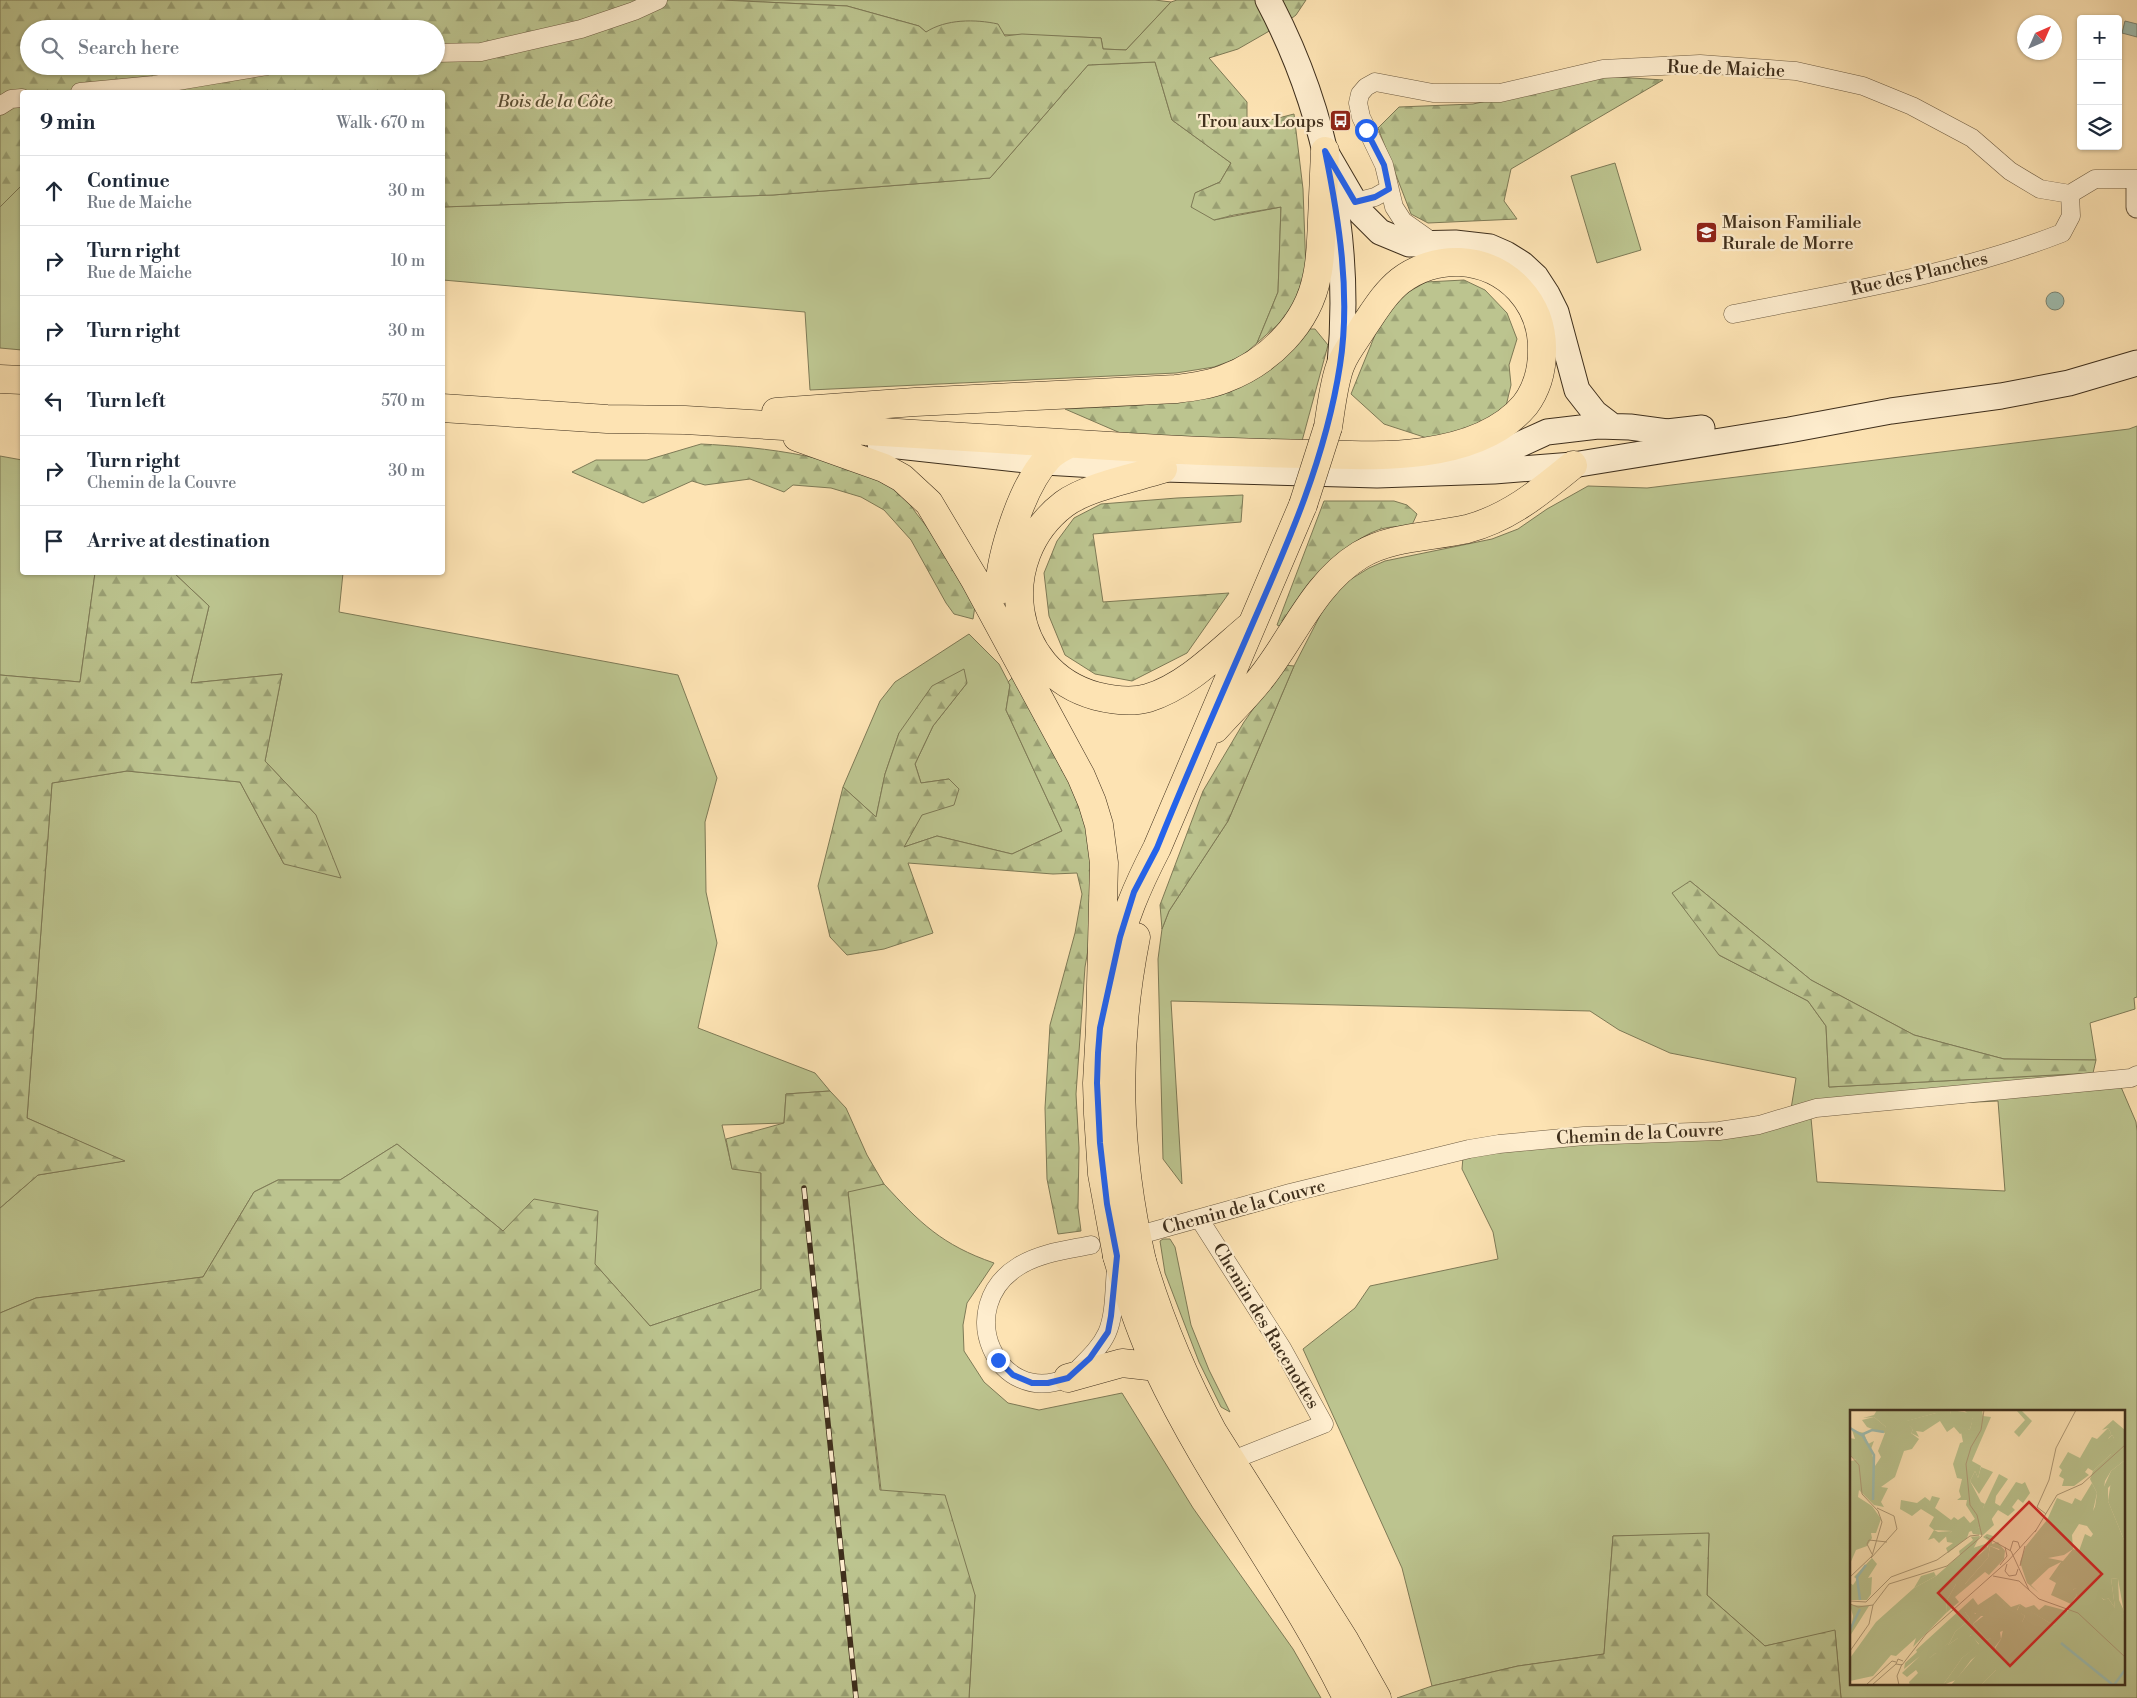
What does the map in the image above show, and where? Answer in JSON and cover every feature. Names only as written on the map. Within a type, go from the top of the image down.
[{"type":"main road","points":[[1100,1028],[1126,914],[1134,892],[1157,848],[1303,506],[1328,427],[1340,365],[1344,312],[1341,259],[1331,181],[1325,151],[1307,88],[1268,0]]},
{"type":"main road","points":[[1325,151],[1368,223],[1394,239],[1408,244],[1455,242],[1490,247],[1522,264],[1536,277],[1556,312],[1577,390],[1591,409],[1612,426]]},
{"type":"main road","points":[[685,420],[830,407],[1176,389],[1201,386],[1241,372],[1263,358],[1285,339],[1306,312],[1320,262],[1325,151]]},
{"type":"main road","points":[[445,408],[607,419],[685,420],[1203,452],[1367,455],[1414,453],[1451,447],[1491,432],[1513,417],[1533,394],[1540,377],[1542,345],[1536,314],[1529,301],[1507,277],[1491,268],[1474,263],[1454,262],[1435,264],[1416,271],[1400,282],[1378,304],[1340,365]]},
{"type":"main road","points":[[607,419],[685,429],[801,437],[1045,462],[1163,469],[1377,475],[1573,465],[1789,430],[1890,411],[2034,390],[2094,376],[2137,363]]},
{"type":"main road","points":[[0,379],[20,380]]},
{"type":"main road","points":[[1535,468],[1552,458],[1568,429],[1573,416],[1577,390]]},
{"type":"main road","points":[[1451,447],[1475,452],[1491,452],[1512,448],[1547,432],[1568,429],[1612,426],[1667,432],[1787,416],[1890,411]]},
{"type":"main road","points":[[801,437],[884,468],[902,478],[929,503],[942,522],[999,623],[1081,776],[1099,825],[1104,855],[1105,895],[1097,1083],[1100,1143],[1107,1204],[1130,1259],[1196,1400],[1230,1461],[1330,1617],[1377,1698]]},
{"type":"main road","points":[[999,623],[999,588],[1007,546],[1023,500],[1045,462],[1054,452],[1066,445]]},
{"type":"main road","points":[[1200,744],[1261,678],[1322,588],[1346,564],[1362,554],[1384,545],[1467,529],[1499,518],[1526,503],[1573,465]]},
{"type":"main road","points":[[1163,469],[1074,498],[1050,516],[1039,529],[1026,552],[1020,570],[1018,590],[1020,612],[1028,639],[1042,662],[1064,682],[1086,693],[1105,698],[1126,700],[1146,698],[1178,684],[1252,624]]},
{"type":"main road","points":[[1157,848],[1139,918],[1131,962],[1121,1064],[1122,1142],[1129,1199],[1132,1305],[1156,1367],[1213,1471],[1305,1620],[1347,1698]]},
{"type":"main road","points":[[1068,1378],[1122,1363],[1156,1367]]},
{"type":"street","points":[[445,53],[481,52],[581,29],[634,11],[658,0]]},
{"type":"street","name":"Rue de Maiche","points":[[1434,243],[1403,221],[1394,207],[1384,165],[1366,130],[1359,111],[1360,94],[1366,87],[1375,82],[1433,93],[1500,92],[1603,69],[1700,64],[1796,72],[1863,86],[1912,106],[1972,138],[2010,171],[2040,189],[2070,194]]},
{"type":"street","points":[[101,90],[154,85],[213,75]]},
{"type":"street","points":[[0,106],[12,99],[20,98]]},
{"type":"street","points":[[2070,194],[2095,179],[2137,179]]},
{"type":"street","points":[[2137,188],[2137,207]]},
{"type":"street","points":[[1355,202],[1375,197],[1389,189]]},
{"type":"street","name":"Rue des Planches","points":[[1733,314],[1878,285],[2021,249],[2062,233],[2071,216],[2070,194]]},
{"type":"street","name":"Chemin de la Couvre","points":[[1150,1232],[1200,1220],[1290,1193],[1469,1149],[1499,1144],[1575,1136],[1719,1131],[1759,1125],[1816,1108],[2137,1076]]},
{"type":"street","name":"Chemin des Racenottes","points":[[1200,1220],[1282,1348],[1324,1424],[1230,1461]]},
{"type":"street","points":[[1091,1244],[1037,1257],[1018,1266],[992,1292],[987,1306],[985,1326],[988,1342],[998,1360],[1013,1375],[1032,1383],[1048,1383],[1068,1378],[1090,1358],[1108,1332],[1111,1316],[1130,1259]]},
{"type":"green space","name":"Bois de la Côte","points":[[0,0],[722,0],[847,6],[919,26],[926,32],[952,22],[989,22],[998,24],[1005,36],[1022,34],[1101,38],[1103,49],[1126,50],[1171,2],[1177,0],[1306,0],[1292,18],[1238,49],[1209,58],[1247,102],[1247,126],[1294,114],[1303,189],[1306,271],[1290,314],[1257,343],[1278,292],[1281,207],[1214,220],[1191,207],[1195,193],[1220,182],[1231,163],[1172,120],[1155,62],[1088,65],[990,178],[773,195],[445,207],[445,90],[20,90],[20,187],[0,207]]},
{"type":"green space","points":[[722,0],[1155,0],[1171,2],[1126,50],[1103,49],[1101,38],[926,32],[919,26],[847,6]]},
{"type":"green space","points":[[1155,62],[1172,120],[1231,163],[1220,182],[1195,193],[1214,220],[1281,207],[1278,292],[1257,343],[1241,357],[1214,367],[1176,373],[810,390],[805,312],[445,280],[445,207],[773,195],[990,178],[1088,65]]},
{"type":"green space","points":[[1602,76],[1663,80],[1511,169],[1504,201],[1517,219],[1428,223],[1411,214],[1378,128],[1399,107],[1473,104]]},
{"type":"green space","points":[[1615,163],[1641,250],[1597,263],[1571,176]]},
{"type":"green space","points":[[20,187],[20,350],[0,348],[0,207]]},
{"type":"green space","points":[[1464,280],[1485,290],[1507,313],[1517,339],[1509,365],[1511,385],[1506,406],[1486,424],[1430,439],[1384,424],[1351,394],[1377,330],[1398,298],[1426,282]]},
{"type":"green space","points":[[1307,329],[1315,329],[1328,345],[1302,441],[1132,438],[1065,409],[1142,405],[1195,396]]},
{"type":"green space","points":[[2137,426],[2137,997],[2134,998],[2135,1009],[2090,1023],[2096,1060],[2004,1059],[1914,1035],[1811,980],[1690,881],[1719,955],[1808,1001],[1826,1026],[1829,1087],[2093,1073],[2121,1087],[2136,1122],[2137,1131],[2137,1698],[1841,1698],[1835,1631],[1765,1646],[1707,1595],[1709,1534],[1613,1536],[1604,1654],[1518,1666],[1432,1686],[1402,1568],[1303,1349],[1355,1308],[1370,1286],[1498,1259],[1493,1232],[1462,1169],[1463,1157],[1726,1126],[1791,1109],[1796,1078],[1670,1053],[1619,1030],[1590,1011],[1171,1001],[1182,1184],[1163,1159],[1158,959],[1162,929],[1169,911],[1228,821],[1294,666],[1325,606],[1348,581],[1369,568],[1385,561],[1492,539],[1518,529],[1547,509],[1588,486],[1647,488],[2129,429]],"holes":[[[1998,1101],[2005,1191],[1817,1182],[1811,1118],[1850,1108]]]},
{"type":"green space","points":[[701,444],[778,451],[806,456],[859,471],[882,482],[904,497],[940,546],[975,606],[973,619],[954,614],[911,540],[884,510],[861,497],[831,488],[793,485],[784,492],[750,479],[705,485],[692,481],[643,503],[572,472],[596,460],[647,460]]},
{"type":"green space","points":[[0,456],[20,460],[20,575],[95,575],[80,682],[0,675]]},
{"type":"green space","points":[[1243,495],[1241,522],[1093,534],[1103,602],[1229,593],[1187,653],[1132,681],[1095,674],[1065,655],[1049,616],[1044,573],[1057,541],[1074,518],[1101,504]]},
{"type":"green space","points":[[1324,501],[1394,501],[1407,505],[1417,514],[1412,525],[1378,530],[1350,546],[1325,571],[1282,627],[1277,625]]},
{"type":"green space","points":[[95,575],[176,575],[209,606],[191,683],[282,674],[265,761],[316,815],[341,878],[284,864],[240,782],[127,771],[52,783],[27,1118],[125,1161],[38,1175],[0,1208],[0,675],[80,682]]},
{"type":"green space","points":[[176,575],[343,575],[339,612],[678,675],[717,778],[705,822],[706,892],[717,943],[698,1028],[815,1073],[830,1091],[786,1094],[784,1123],[722,1125],[732,1168],[761,1172],[761,1289],[650,1326],[595,1264],[503,1231],[397,1144],[340,1180],[278,1180],[254,1192],[203,1277],[36,1298],[0,1313],[0,1208],[38,1175],[124,1161],[27,1118],[52,783],[127,771],[240,782],[284,864],[316,815],[265,761],[282,674],[191,683],[209,606]]},
{"type":"green space","points":[[969,634],[999,664],[1010,685],[1006,710],[1062,831],[1012,854],[937,836],[904,847],[922,814],[958,789],[949,779],[921,783],[915,764],[933,726],[967,683],[899,733],[885,774],[876,817],[843,787],[880,701],[895,682]]},
{"type":"green space","points":[[1284,665],[1294,666],[1228,821],[1169,911],[1162,929],[1160,905],[1203,791],[1244,722]]},
{"type":"green space","points":[[964,669],[967,683],[933,726],[915,764],[921,783],[949,779],[959,789],[954,805],[922,815],[904,847],[937,836],[1012,854],[1062,831],[1006,710],[1010,685],[1008,682],[1015,675],[1078,790],[1094,845],[1090,938],[1085,967],[1076,1094],[1079,1148],[1078,1208],[1081,1231],[1058,1234],[1047,1179],[1045,1108],[1050,1025],[1075,933],[1082,894],[1077,873],[1053,874],[908,863],[933,933],[884,949],[847,955],[830,937],[818,886],[843,787],[876,817],[885,774],[899,733],[932,686]]},
{"type":"green space","points":[[1690,881],[1811,980],[1914,1035],[2004,1059],[2096,1060],[2093,1073],[1829,1087],[1826,1026],[1808,1001],[1719,955],[1672,893]]},
{"type":"green space","points":[[830,1091],[846,1108],[867,1155],[884,1184],[848,1192],[880,1490],[945,1495],[975,1595],[969,1698],[0,1698],[0,1313],[36,1298],[203,1277],[254,1192],[278,1180],[340,1180],[397,1144],[503,1231],[534,1199],[598,1211],[595,1264],[650,1326],[761,1289],[761,1173],[732,1169],[726,1139],[784,1123],[786,1094]]},
{"type":"green space","points":[[884,1184],[933,1231],[960,1249],[994,1263],[967,1303],[963,1325],[964,1351],[984,1382],[1008,1403],[1039,1410],[1122,1393],[1193,1508],[1293,1649],[1321,1698],[969,1698],[975,1595],[881,1490],[848,1191]]},
{"type":"green space","points":[[1170,1239],[1175,1247],[1191,1325],[1209,1370],[1230,1412],[1221,1407],[1199,1362],[1165,1273],[1160,1241]]},
{"type":"green space","points":[[1709,1533],[1707,1595],[1765,1646],[1835,1630],[1841,1698],[1397,1698],[1432,1686],[1518,1666],[1604,1654],[1613,1536]]},
{"type":"shaded area","points":[[2125,21],[2137,24],[2137,37],[2122,33]]},
{"type":"shaded area","points":[[2055,292],[2061,295],[2064,301],[2061,307],[2055,310],[2049,307],[2046,301],[2049,295]]},
{"type":"railway","points":[[804,1188],[856,1698]]},
{"type":"place","name":"Trou aux Loups","points":[[1340,121]]},
{"type":"place","name":"Maison Familiale Rurale de Morre","points":[[1706,232]]},
{"type":"route","points":[[998,1360],[1013,1375],[1032,1383],[1048,1383],[1068,1378],[1090,1358],[1108,1332],[1117,1256],[1102,1174],[1097,1083],[1100,1028],[1120,937],[1134,892],[1157,848],[1278,566],[1316,469],[1328,427],[1340,365],[1344,312],[1338,224],[1325,151],[1355,202],[1382,194],[1389,189],[1384,165],[1366,130]]}]
